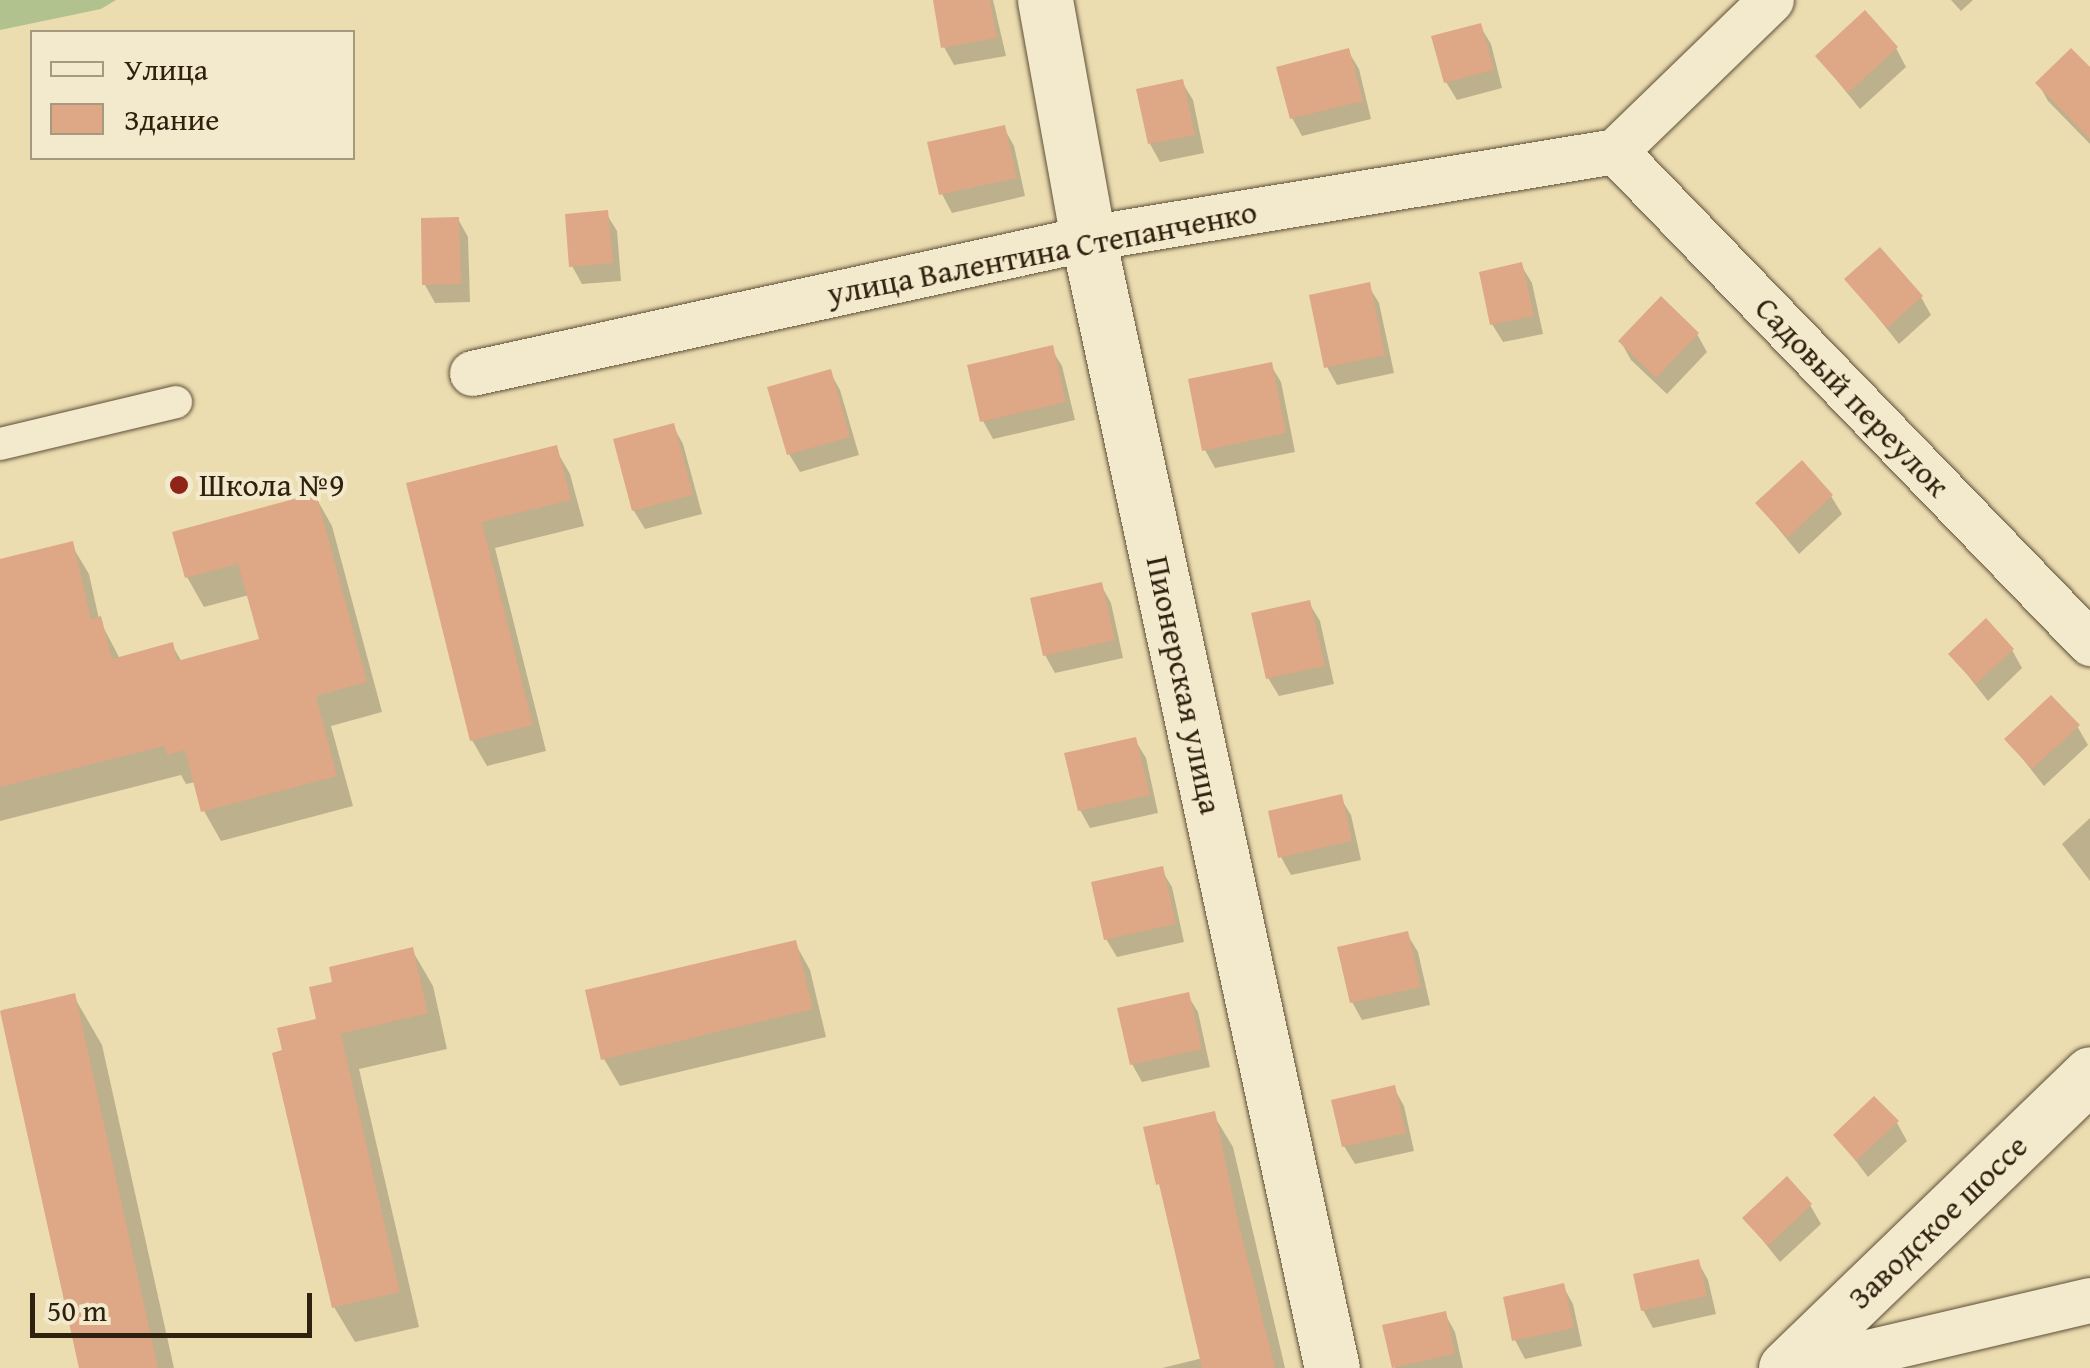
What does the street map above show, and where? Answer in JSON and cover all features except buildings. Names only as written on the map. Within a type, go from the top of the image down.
[{"type":"street","name":"Пионерская улица","points":[[1045,0],[1088,238],[1332,1368]]},
{"type":"street","points":[[1614,151],[1771,0]]},
{"type":"street","name":"улица Валентина Степанченко","points":[[472,373],[1088,238],[1614,151]]},
{"type":"street","name":"Садовый переулок","points":[[1614,151],[2090,643]]},
{"type":"street","points":[[0,444],[176,402]]},
{"type":"street","name":"Заводское шоссе","points":[[1786,1368],[2090,1074]]},
{"type":"street","points":[[1864,1294],[1876,1359]]},
{"type":"street","points":[[1800,1368],[1876,1359],[2090,1300]]},
{"type":"green space","points":[[0,0],[116,0],[101,9],[0,30]]},
{"type":"place","name":"Школа №9","points":[[179,485]]}]
